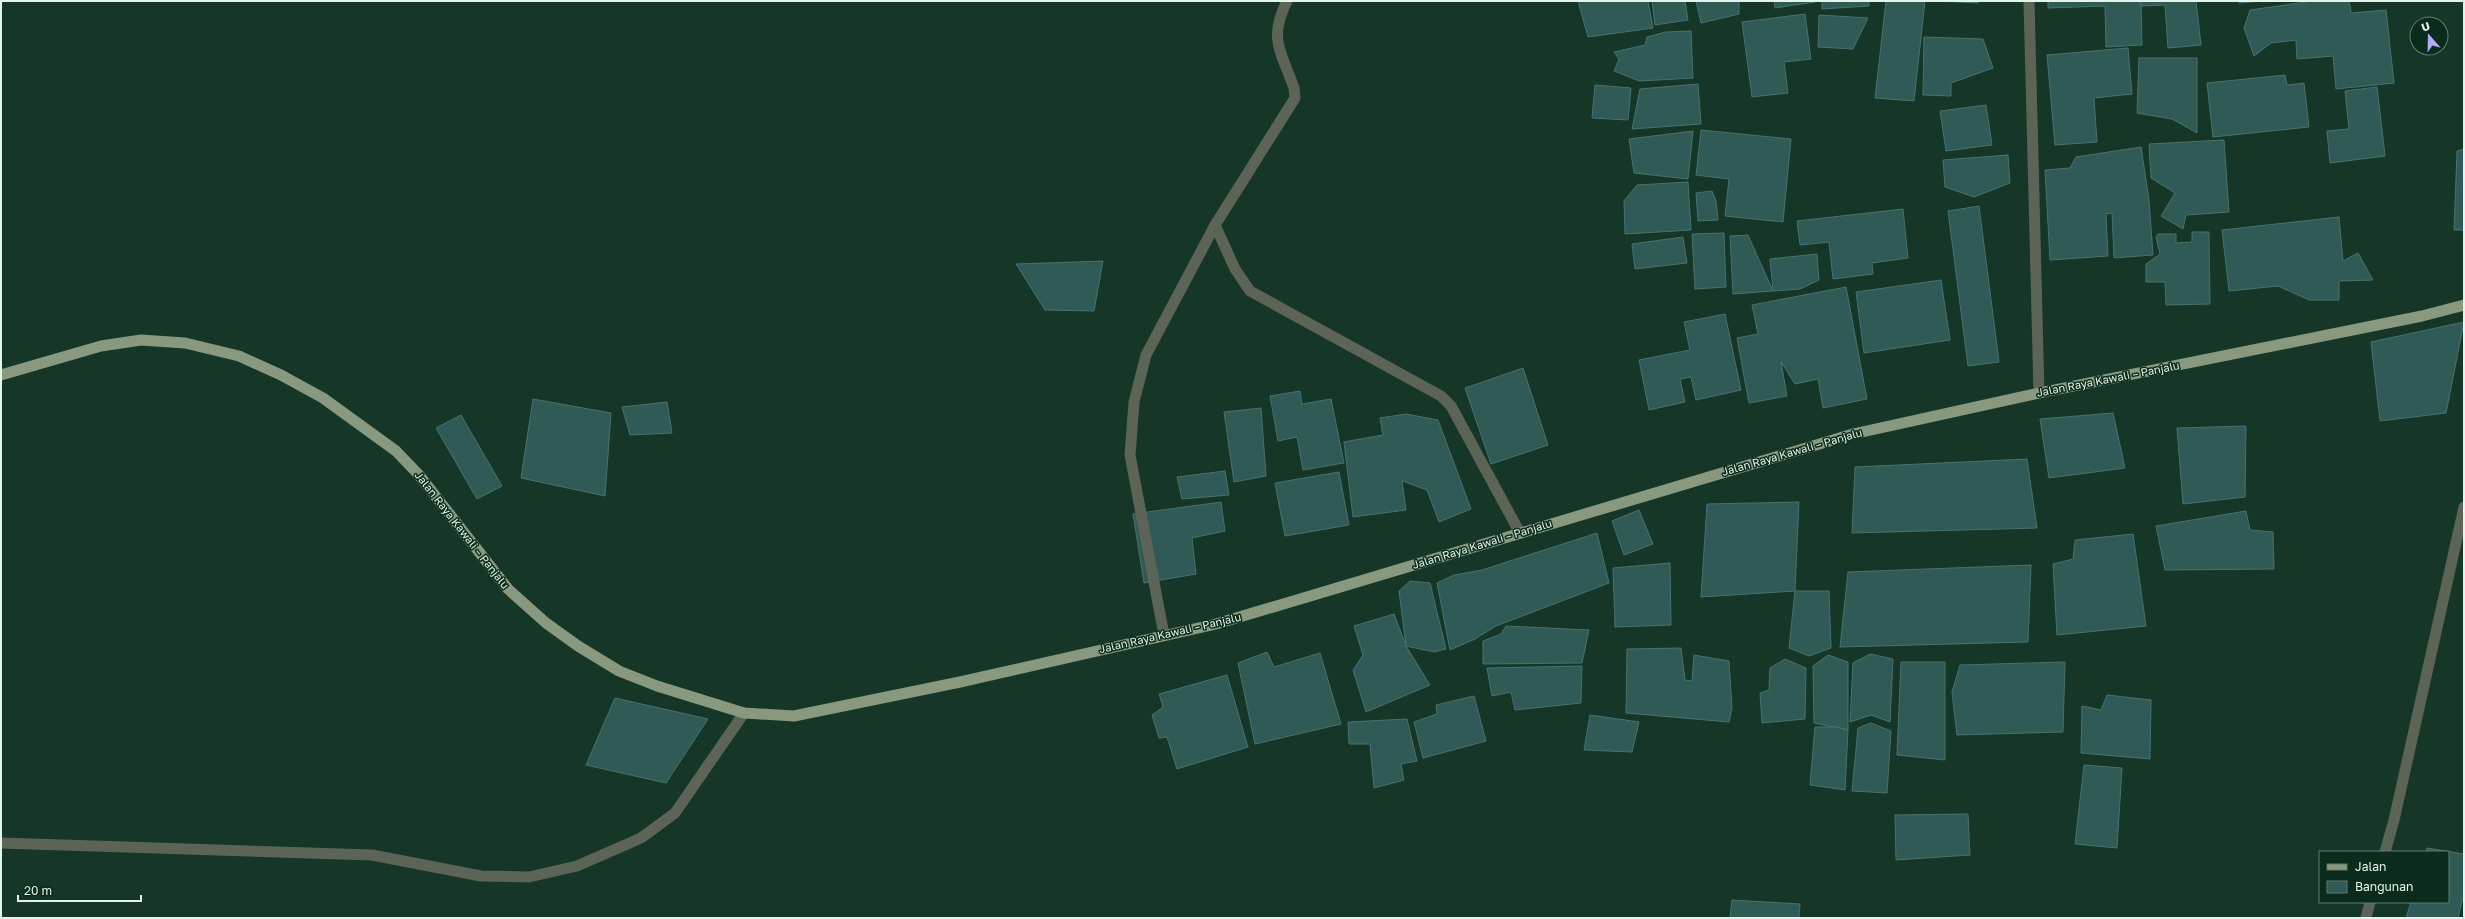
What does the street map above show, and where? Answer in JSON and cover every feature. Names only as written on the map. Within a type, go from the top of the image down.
[{"type":"main road","name":"Jalan Raya Kawali – Panjalu","points":[[1,375],[101,346],[141,340],[185,343],[239,356],[281,375],[323,398],[396,451],[419,475],[508,589],[546,623],[619,671],[657,686],[744,713],[794,716],[960,682],[1216,624],[1520,532],[1853,434],[2039,393],[2422,316],[2464,305]]},
{"type":"street","points":[[1164,635],[1130,455],[1134,402],[1146,355],[1215,225],[1295,98],[1294,88],[1276,34],[1280,16],[1288,1]]},
{"type":"street","points":[[2030,1],[2039,393]]},
{"type":"street","points":[[1215,225],[1235,269],[1250,291],[1441,396],[1451,406],[1520,532]]},
{"type":"street","points":[[2385,851],[2394,820],[2464,508]]},
{"type":"street","points":[[1,843],[372,855],[481,876],[529,877],[577,866],[641,838],[675,813],[744,713]]},
{"type":"street","points":[[2366,918],[2370,903]]},
{"type":"building","points":[[1578,1],[1648,1],[1653,28],[1588,37]]},
{"type":"building","points":[[1652,1],[1685,1],[1688,20],[1655,25]]},
{"type":"building","points":[[1696,1],[1739,1],[1739,14],[1701,23]]},
{"type":"building","points":[[1774,1],[1815,1],[1815,2],[1775,8]]},
{"type":"building","points":[[1822,1],[1869,1],[1869,6],[1822,9]]},
{"type":"building","points":[[1886,1],[1925,1],[1914,101],[1875,98]]},
{"type":"building","points":[[1938,1],[1979,1],[1978,3]]},
{"type":"building","points":[[2048,1],[2141,1],[2142,45],[2106,47],[2105,6],[2048,8]]},
{"type":"building","points":[[2140,1],[2196,1],[2201,45],[2168,48],[2165,5],[2141,6]]},
{"type":"building","points":[[2239,1],[2263,1],[2239,3]]},
{"type":"building","points":[[2313,1],[2349,1],[2351,13],[2386,10],[2394,83],[2336,89],[2333,56],[2297,59],[2296,40],[2271,43],[2254,56],[2244,28],[2250,10]]},
{"type":"building","points":[[1805,14],[1811,59],[1784,62],[1788,93],[1752,97],[1742,22]]},
{"type":"building","points":[[1819,15],[1868,18],[1853,49],[1818,47]]},
{"type":"building","points":[[1691,31],[1693,78],[1639,81],[1614,71],[1619,59],[1614,52],[1645,45],[1647,37],[1666,32]]},
{"type":"building","points":[[1924,37],[1983,39],[1993,68],[1951,83],[1951,96],[1923,95]]},
{"type":"building","points":[[2128,48],[2132,94],[2094,98],[2097,142],[2055,145],[2047,55]]},
{"type":"building","points":[[2139,58],[2197,58],[2197,133],[2172,119],[2137,113]]},
{"type":"building","points":[[2285,75],[2287,85],[2304,83],[2309,127],[2213,137],[2207,83]]},
{"type":"building","points":[[1698,84],[1701,124],[1632,129],[1640,89]]},
{"type":"building","points":[[1595,85],[1631,88],[1628,120],[1592,118]]},
{"type":"building","points":[[2377,87],[2385,156],[2330,163],[2327,131],[2349,129],[2345,91]]},
{"type":"building","points":[[1986,105],[1992,145],[1946,151],[1940,111]]},
{"type":"building","points":[[1701,130],[1791,139],[1783,222],[1725,216],[1729,179],[1696,175]]},
{"type":"building","points":[[1693,131],[1688,179],[1634,173],[1629,139]]},
{"type":"building","points":[[2224,140],[2229,212],[2186,215],[2183,229],[2161,216],[2175,193],[2151,178],[2149,144]]},
{"type":"building","points":[[2141,147],[2149,200],[2153,255],[2114,258],[2112,213],[2106,214],[2108,256],[2050,260],[2045,170],[2070,168],[2076,157]]},
{"type":"building","points":[[2464,149],[2464,230],[2454,230],[2457,151]]},
{"type":"building","points":[[2008,155],[2010,183],[1974,197],[1945,187],[1943,160]]},
{"type":"building","points":[[1688,182],[1691,230],[1625,234],[1624,201],[1637,185]]},
{"type":"building","points":[[1712,191],[1716,201],[1718,220],[1698,221],[1696,193]]},
{"type":"building","points":[[1979,206],[1999,362],[1968,366],[1948,211]]},
{"type":"building","points":[[1903,209],[1908,258],[1872,263],[1873,274],[1833,279],[1829,242],[1800,245],[1797,221]]},
{"type":"building","points":[[2339,217],[2343,261],[2358,253],[2373,280],[2339,281],[2339,300],[2309,300],[2278,286],[2229,291],[2222,230]]},
{"type":"building","points":[[2192,232],[2209,232],[2210,304],[2166,305],[2165,282],[2146,282],[2146,264],[2160,254],[2156,237],[2158,234],[2176,234],[2176,243],[2192,242]]},
{"type":"building","points":[[1724,233],[1726,287],[1695,289],[1692,234]]},
{"type":"building","points":[[1748,235],[1773,291],[1733,294],[1730,236]]},
{"type":"building","points":[[1683,237],[1687,263],[1635,269],[1632,244]]},
{"type":"building","points":[[1817,254],[1819,280],[1800,289],[1773,291],[1770,259]]},
{"type":"building","points":[[1103,261],[1094,311],[1045,310],[1016,264]]},
{"type":"building","points":[[1941,280],[1950,340],[1864,353],[1856,292]]},
{"type":"building","points":[[1846,287],[1867,399],[1823,408],[1818,379],[1795,384],[1781,362],[1787,396],[1749,403],[1737,338],[1758,334],[1752,305]]},
{"type":"building","points":[[1725,314],[1741,390],[1696,400],[1691,377],[1680,379],[1685,402],[1649,410],[1639,360],[1690,350],[1684,322]]},
{"type":"building","points":[[2464,322],[2446,413],[2380,421],[2371,342]]},
{"type":"building","points":[[1523,368],[1548,445],[1491,464],[1465,388]]},
{"type":"building","points":[[1300,391],[1302,404],[1331,399],[1344,463],[1303,470],[1297,437],[1278,441],[1270,396]]},
{"type":"building","points":[[533,399],[611,413],[605,496],[521,478]]},
{"type":"building","points":[[667,402],[672,433],[630,435],[622,407]]},
{"type":"building","points":[[1261,408],[1266,476],[1234,482],[1224,412]]},
{"type":"building","points":[[2113,413],[2125,468],[2049,478],[2040,419]]},
{"type":"building","points":[[1406,414],[1438,420],[1471,509],[1439,522],[1427,490],[1402,481],[1406,510],[1353,517],[1344,442],[1383,435],[1380,418]]},
{"type":"building","points":[[461,415],[502,486],[477,499],[436,428]]},
{"type":"building","points":[[2246,426],[2245,497],[2183,504],[2177,428]]},
{"type":"building","points":[[2027,459],[2037,528],[1852,533],[1855,467]]},
{"type":"building","points":[[1225,471],[1229,495],[1182,499],[1177,477]]},
{"type":"building","points":[[1339,472],[1349,525],[1285,536],[1275,483]]},
{"type":"building","points":[[1221,502],[1225,531],[1192,538],[1196,574],[1144,583],[1133,514]]},
{"type":"building","points":[[1799,502],[1795,591],[1701,597],[1707,504]]},
{"type":"building","points":[[1639,510],[1653,544],[1624,555],[1612,521]]},
{"type":"building","points":[[2246,511],[2250,530],[2273,532],[2274,569],[2165,570],[2156,526]]},
{"type":"building","points":[[1597,533],[1609,583],[1496,626],[1475,639],[1450,650],[1437,583],[1454,575],[1482,570]]},
{"type":"building","points":[[2133,534],[2146,626],[2057,635],[2053,564],[2073,559],[2075,540]]},
{"type":"building","points":[[1670,563],[1671,625],[1615,627],[1613,568]]},
{"type":"building","points":[[2031,565],[2028,642],[1840,647],[1848,572]]},
{"type":"building","points":[[1410,581],[1430,583],[1446,649],[1434,652],[1406,646],[1399,591]]},
{"type":"building","points":[[1795,591],[1829,591],[1831,648],[1809,656],[1789,648]]},
{"type":"building","points":[[1394,614],[1406,646],[1430,685],[1366,712],[1353,670],[1363,655],[1354,626]]},
{"type":"building","points":[[1506,626],[1589,630],[1582,663],[1483,664],[1483,641],[1501,634]]},
{"type":"building","points":[[1681,648],[1685,680],[1692,681],[1694,655],[1729,661],[1732,708],[1729,722],[1626,713],[1627,649]]},
{"type":"building","points":[[1267,652],[1274,667],[1320,653],[1341,724],[1255,744],[1238,663]]},
{"type":"building","points":[[1870,654],[1893,659],[1890,722],[1871,715],[1850,722],[1853,663]]},
{"type":"building","points":[[1828,655],[1848,662],[1848,730],[1814,723],[1813,666]]},
{"type":"building","points":[[1785,659],[1806,668],[1805,719],[1762,723],[1760,693],[1769,690],[1770,668]]},
{"type":"building","points":[[1901,662],[1945,662],[1945,760],[1897,755]]},
{"type":"building","points":[[2065,662],[2063,732],[1957,735],[1952,692],[1960,665]]},
{"type":"building","points":[[1582,666],[1581,703],[1515,710],[1511,692],[1492,696],[1487,668]]},
{"type":"building","points":[[1227,675],[1248,747],[1177,769],[1167,737],[1159,738],[1152,715],[1163,707],[1159,694]]},
{"type":"building","points":[[2107,695],[2151,700],[2150,759],[2081,753],[2082,706],[2101,710]]},
{"type":"building","points":[[1474,696],[1486,741],[1423,758],[1414,722],[1437,714],[1436,705]]},
{"type":"building","points":[[615,698],[708,719],[666,783],[586,765]]},
{"type":"building","points":[[1590,715],[1639,722],[1632,752],[1584,750]]},
{"type":"building","points":[[1407,719],[1417,761],[1401,764],[1404,780],[1374,788],[1370,744],[1349,744],[1348,722]]},
{"type":"building","points":[[1871,723],[1891,731],[1887,793],[1852,791],[1858,728]]},
{"type":"building","points":[[1815,727],[1836,727],[1848,730],[1845,790],[1810,785]]},
{"type":"building","points":[[2084,765],[2122,768],[2117,848],[2075,844]]},
{"type":"building","points":[[1968,814],[1970,855],[1896,860],[1895,815]]},
{"type":"building","points":[[2427,848],[2446,851],[2426,851]]},
{"type":"building","points":[[2449,852],[2464,854],[2464,893],[2458,918],[2406,918],[2411,903],[2449,903]]},
{"type":"building","points":[[1732,900],[1800,904],[1799,918],[1730,918]]}]
